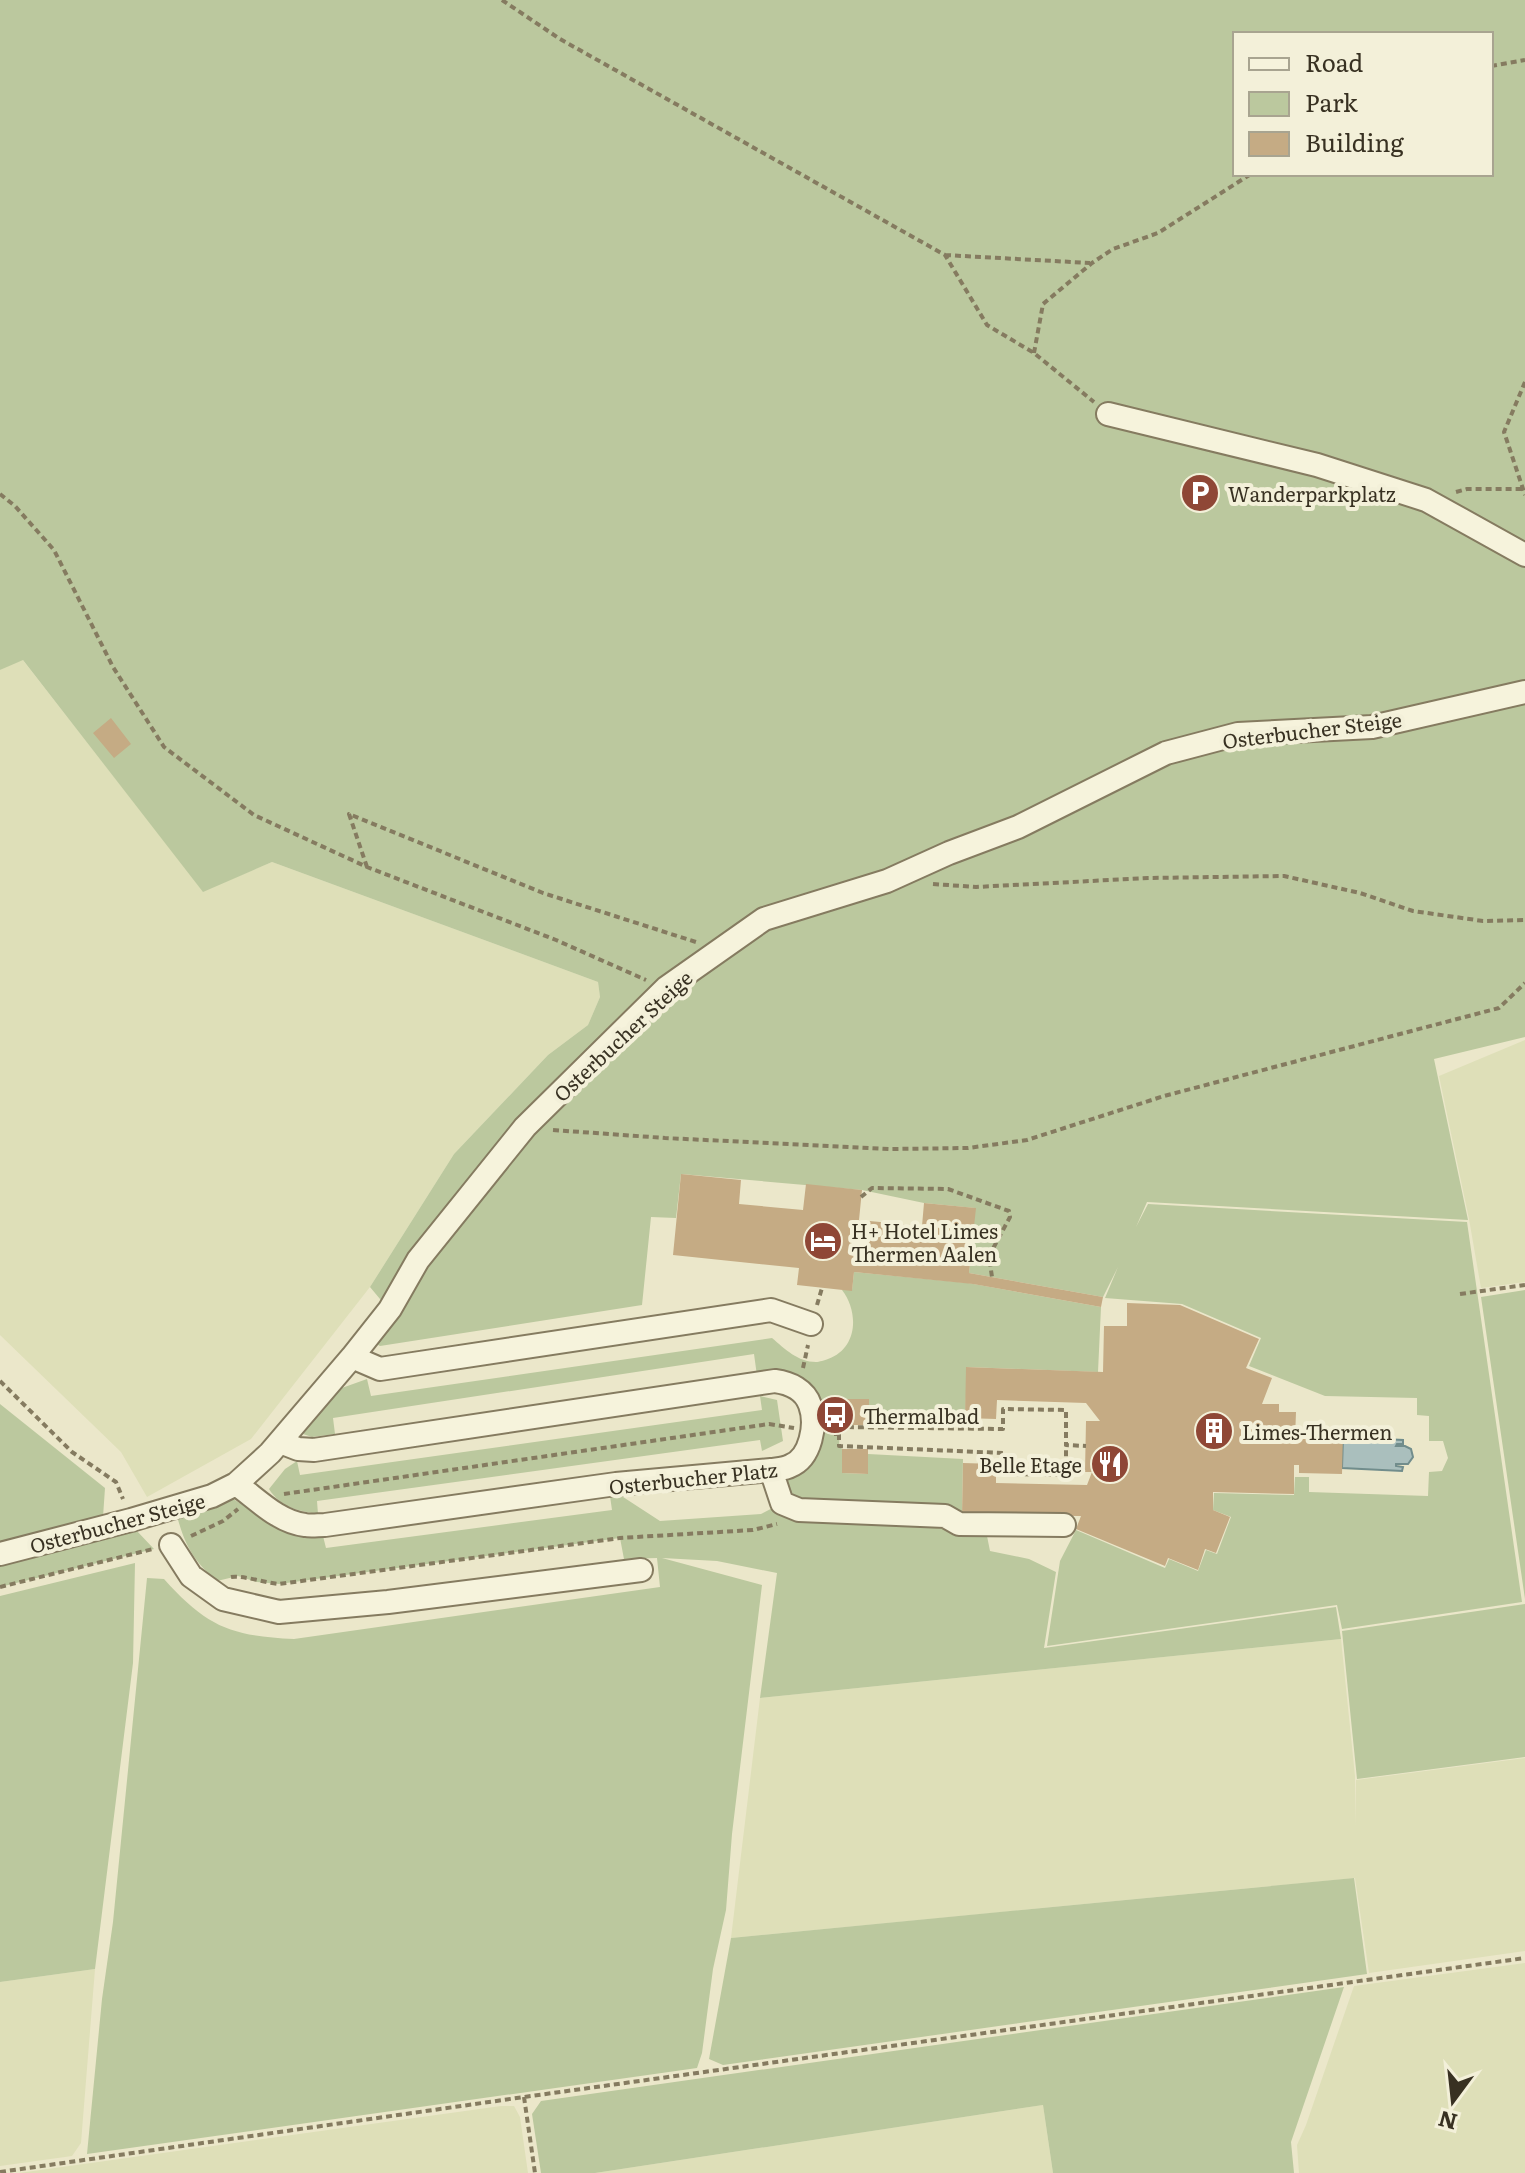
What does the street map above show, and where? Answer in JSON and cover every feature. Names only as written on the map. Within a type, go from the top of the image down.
[{"type":"street","points":[[1108,414],[1317,465],[1426,500],[1525,555]]},
{"type":"street","name":"Osterbucher Steige","points":[[0,1554],[212,1496],[236,1484],[262,1462],[352,1357],[390,1309],[418,1260],[525,1127],[666,988],[764,919],[887,881],[1018,827],[1166,753],[1238,734],[1372,727],[1525,692]]},
{"type":"street","points":[[352,1357],[380,1369],[771,1310],[811,1324]]},
{"type":"street","points":[[280,1442],[298,1449],[314,1450],[775,1381],[788,1382],[799,1389],[810,1404],[813,1431]]},
{"type":"street","name":"Osterbucher Platz","points":[[236,1484],[286,1519],[303,1525],[325,1525],[616,1484],[792,1466],[805,1452],[813,1431]]},
{"type":"street","points":[[771,1470],[782,1503],[799,1510],[945,1516],[959,1524],[1064,1525]]},
{"type":"street","points":[[171,1545],[191,1576],[223,1599],[279,1612],[388,1602],[641,1570]]},
{"type":"path","points":[[502,0],[560,39],[945,255],[1092,263]]},
{"type":"path","points":[[1493,66],[1525,60]]},
{"type":"path","points":[[1034,353],[1043,304],[1092,263],[1113,249],[1158,233],[1248,176]]},
{"type":"path","points":[[945,255],[987,325],[1034,353],[1108,414]]},
{"type":"path","points":[[1426,500],[1467,489],[1524,491],[1504,432],[1525,382]]},
{"type":"path","points":[[0,494],[15,506],[54,550],[113,667],[164,747],[254,815],[367,867],[556,940],[666,988]]},
{"type":"path","points":[[367,867],[349,814],[543,893],[719,949]]},
{"type":"path","points":[[931,884],[976,887],[1148,878],[1284,876],[1360,893],[1413,911],[1483,921],[1525,920]]},
{"type":"path","points":[[525,1127],[579,1133],[890,1149],[968,1148],[1027,1140],[1164,1096],[1499,1008],[1525,983]]},
{"type":"path","points":[[861,1197],[872,1188],[948,1189],[1009,1211],[1010,1217],[989,1256],[992,1277]]},
{"type":"path","points":[[1460,1294],[1525,1285]]},
{"type":"path","points":[[802,1372],[806,1356]]},
{"type":"path","points":[[0,1381],[72,1452],[116,1482],[131,1520]]},
{"type":"path","points":[[1003,1409],[1066,1410],[1066,1475],[1002,1474],[1003,1453],[839,1446],[839,1434],[840,1427],[1003,1429],[1003,1409]]},
{"type":"path","points":[[0,1587],[171,1545],[223,1521],[256,1498],[769,1424],[839,1434]]},
{"type":"path","points":[[1066,1445],[1086,1446]]},
{"type":"path","points":[[227,1578],[238,1576],[279,1584],[620,1538],[753,1530],[782,1522],[799,1510]]},
{"type":"path","points":[[0,2172],[1525,1958]]},
{"type":"path","points":[[524,2097],[535,2173]]},
{"type":"green space","points":[[0,0],[1525,0],[1525,1037],[1434,1059],[1468,1220],[1147,1202],[1136,1227],[1148,1204],[1467,1222],[1522,1602],[1342,1629],[1337,1605],[1047,1646],[1060,1561],[1076,1530],[1165,1568],[1169,1559],[1198,1571],[1206,1550],[1217,1554],[1231,1517],[1213,1510],[1214,1493],[1294,1495],[1295,1477],[1309,1477],[1309,1492],[1428,1496],[1429,1472],[1442,1471],[1448,1458],[1443,1441],[1429,1441],[1429,1416],[1417,1415],[1417,1398],[1325,1396],[1249,1366],[1261,1338],[1182,1304],[1105,1298],[1118,1267],[1103,1297],[969,1273],[975,1208],[924,1203],[862,1190],[681,1174],[676,1218],[651,1217],[642,1305],[380,1346],[373,1342],[385,1305],[370,1287],[454,1154],[548,1055],[588,1025],[600,997],[598,982],[272,862],[203,892],[23,660],[0,670]]},
{"type":"green space","points":[[22,659],[203,891],[272,862],[598,982],[600,997],[588,1025],[548,1055],[454,1154],[370,1287],[251,1439],[147,1497],[121,1452],[0,1335],[0,670]]},
{"type":"green space","points":[[1525,1040],[1525,1282],[1481,1288],[1439,1076]]},
{"type":"green space","points":[[854,1272],[968,1283],[1101,1307],[1098,1372],[967,1367],[965,1424],[869,1422],[869,1399],[842,1399],[839,1446],[842,1449],[842,1473],[867,1474],[868,1454],[963,1459],[962,1515],[864,1513],[862,1525],[930,1527],[987,1536],[990,1551],[1029,1559],[1056,1572],[1044,1648],[1336,1607],[1341,1639],[760,1698],[777,1573],[717,1561],[662,1558],[762,1585],[732,1834],[726,1910],[697,2068],[87,2154],[147,1578],[164,1579],[194,1608],[222,1626],[253,1635],[294,1639],[660,1587],[657,1558],[624,1559],[620,1538],[279,1584],[238,1576],[217,1581],[191,1552],[177,1516],[230,1497],[278,1527],[323,1536],[326,1548],[612,1510],[610,1496],[620,1495],[660,1521],[761,1514],[782,1503],[771,1470],[792,1466],[810,1404],[758,1383],[754,1354],[333,1418],[335,1434],[312,1437],[303,1434],[339,1389],[367,1379],[371,1396],[772,1338],[798,1357],[817,1362],[824,1360],[838,1354],[850,1338],[853,1319],[848,1299],[842,1290],[852,1290]]},
{"type":"green space","points":[[1525,1290],[1525,1599],[1481,1297]]},
{"type":"green space","points":[[760,1396],[777,1400],[783,1441],[762,1451],[760,1440],[317,1501],[318,1514],[290,1507],[278,1500],[269,1489],[285,1469],[297,1461],[300,1475],[762,1410]]},
{"type":"green space","points":[[0,1404],[105,1488],[103,1517],[0,1543]]},
{"type":"green space","points":[[136,1530],[154,1549],[0,1587],[0,1564]]},
{"type":"green space","points":[[135,1563],[133,1663],[95,1969],[0,1982],[0,1596]]},
{"type":"green space","points":[[1525,1604],[1525,1757],[1357,1779],[1342,1631]]},
{"type":"green space","points":[[1341,1639],[1355,1776],[1355,1826],[1356,1780],[1525,1758],[1525,1951],[1369,1973],[1355,1878],[731,1938],[760,1698]]},
{"type":"green space","points":[[1354,1878],[1367,1974],[723,2065],[709,2059],[731,1938]]},
{"type":"green space","points":[[1525,1963],[1525,2173],[1299,2173],[1297,2145],[1354,1986]]},
{"type":"green space","points":[[95,1969],[81,2143],[72,2156],[0,2166],[0,1982]]},
{"type":"green space","points":[[1344,1987],[1291,2142],[1294,2173],[1053,2173],[1043,2105],[595,2173],[541,2173],[532,2114],[541,2101]]},
{"type":"green space","points":[[1043,2105],[1053,2173],[595,2173]]},
{"type":"green space","points":[[514,2106],[520,2117],[528,2173],[19,2173]]},
{"type":"shaded area","points":[[1343,1437],[1403,1440],[1403,1444],[1396,1446],[1411,1449],[1413,1457],[1408,1464],[1396,1464],[1403,1467],[1402,1471],[1342,1468]]},
{"type":"building","points":[[111,718],[131,744],[114,758],[93,733]]},
{"type":"building","name":"H+ Hotel Limes Thermen Aalen","points":[[681,1174],[741,1180],[739,1204],[803,1210],[806,1184],[862,1190],[859,1220],[922,1226],[924,1203],[976,1208],[969,1273],[1103,1297],[1101,1307],[973,1284],[854,1272],[852,1291],[797,1285],[799,1268],[673,1255]]},
{"type":"building","name":"Limes-Thermen","points":[[1127,1303],[1180,1305],[1259,1339],[1246,1368],[1272,1378],[1262,1404],[1279,1404],[1279,1412],[1296,1412],[1295,1439],[1300,1440],[1300,1433],[1343,1434],[1342,1474],[1299,1473],[1299,1465],[1294,1465],[1294,1494],[1213,1492],[1213,1510],[1230,1517],[1216,1553],[1205,1549],[1198,1570],[1168,1558],[1165,1566],[1076,1529],[1081,1516],[962,1515],[963,1463],[996,1464],[996,1483],[1087,1485],[1092,1472],[1085,1472],[1086,1421],[1100,1421],[1086,1403],[997,1400],[996,1419],[965,1418],[966,1367],[1103,1372],[1104,1326],[1127,1326]]},
{"type":"building","points":[[842,1399],[869,1399],[869,1425],[842,1425]]},
{"type":"building","points":[[842,1449],[868,1449],[868,1474],[842,1473]]},
{"type":"place","name":"Wanderparkplatz","points":[[1200,493]]},
{"type":"place","name":"H+ Hotel Limes Thermen Aalen","points":[[823,1241]]},
{"type":"place","name":"Thermalbad","points":[[835,1415]]},
{"type":"place","name":"Limes-Thermen","points":[[1214,1431]]},
{"type":"place","name":"Belle Etage","points":[[1110,1464]]}]
